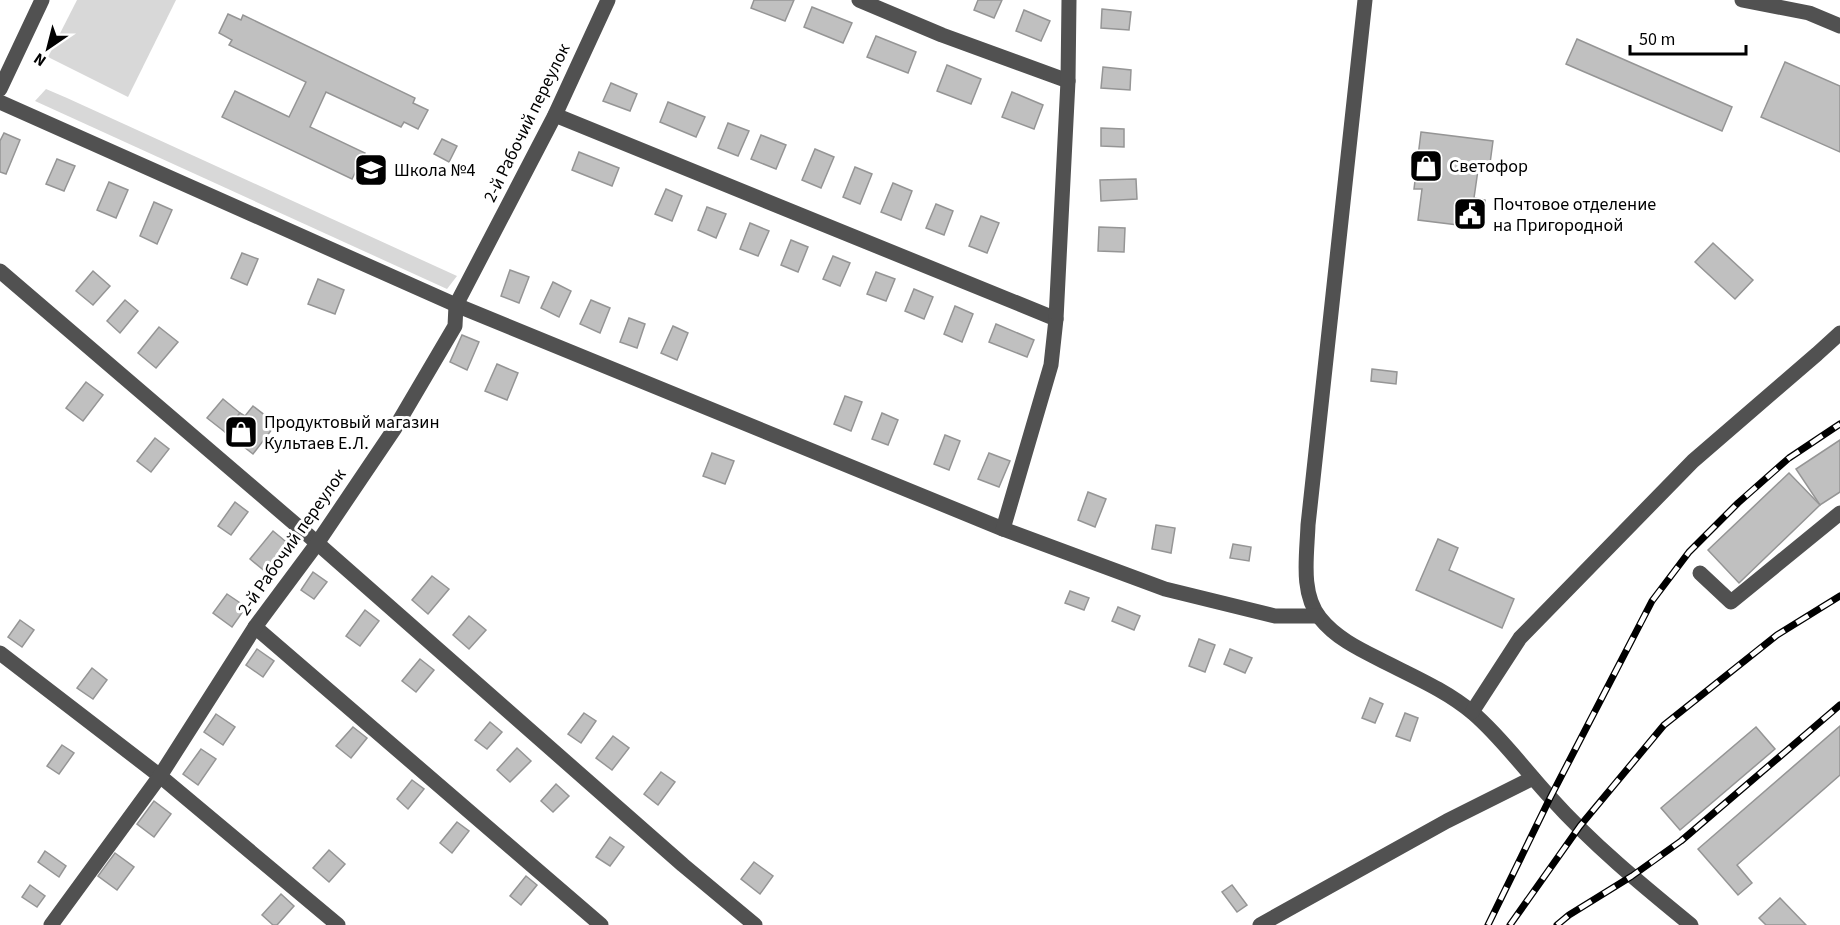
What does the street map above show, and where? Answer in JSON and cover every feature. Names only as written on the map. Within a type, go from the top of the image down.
[{"type":"street","points":[[0,90],[42,0]]},
{"type":"street","name":"2-й Рабочий переулок","points":[[51,925],[160,776],[255,627],[316,544],[395,428],[455,326],[456,305],[555,115],[608,0]]},
{"type":"street","points":[[859,0],[942,35],[1068,81]]},
{"type":"street","points":[[1003,529],[1051,365],[1056,319],[1068,81],[1069,0]]},
{"type":"street","points":[[1365,0],[1308,525],[1307,591],[1318,616],[1349,644],[1426,683],[1472,712],[1498,737],[1550,798],[1632,876],[1691,925]]},
{"type":"street","points":[[1742,0],[1809,13],[1840,26]]},
{"type":"street","points":[[0,102],[456,305],[1003,529],[1165,589],[1275,616],[1318,616]]},
{"type":"street","points":[[555,115],[1056,319]]},
{"type":"street","points":[[0,271],[299,527],[683,865],[755,925]]},
{"type":"street","points":[[1472,712],[1520,638],[1693,461],[1840,333]]},
{"type":"street","points":[[1700,573],[1731,602],[1840,513]]},
{"type":"street","points":[[255,627],[601,925]]},
{"type":"street","points":[[0,653],[160,776],[338,925]]},
{"type":"street","points":[[1260,925],[1446,821],[1533,778]]},
{"type":"shaded area","points":[[77,0],[176,0],[128,97],[48,57]]},
{"type":"shaded area","points":[[46,89],[457,276],[447,289],[35,101]]},
{"type":"building","points":[[754,0],[794,0],[785,21],[751,8]]},
{"type":"building","points":[[978,0],[1002,0],[994,18],[974,10]]},
{"type":"building","points":[[812,7],[852,23],[843,43],[804,27]]},
{"type":"building","points":[[1102,9],[1131,12],[1129,30],[1101,28]]},
{"type":"building","points":[[1024,10],[1050,21],[1041,41],[1016,31]]},
{"type":"building","name":"Школа №4","points":[[228,14],[241,20],[243,15],[415,98],[413,103],[428,110],[418,129],[404,122],[401,127],[326,92],[310,127],[365,153],[352,179],[222,117],[235,91],[289,117],[306,82],[229,45],[232,40],[219,33]]},
{"type":"building","points":[[876,36],[916,52],[908,73],[867,57]]},
{"type":"building","points":[[1577,39],[1732,107],[1722,131],[1566,64]]},
{"type":"building","points":[[1785,62],[1840,86],[1840,152],[1761,117]]},
{"type":"building","points":[[947,65],[981,79],[971,104],[937,91]]},
{"type":"building","points":[[1103,67],[1131,70],[1130,90],[1101,88]]},
{"type":"building","points":[[611,83],[637,94],[630,111],[603,101]]},
{"type":"building","points":[[1012,92],[1043,105],[1034,129],[1002,117]]},
{"type":"building","points":[[668,102],[705,117],[696,137],[660,122]]},
{"type":"building","points":[[728,123],[749,131],[738,156],[718,148]]},
{"type":"building","points":[[1101,128],[1124,129],[1124,147],[1101,146]]},
{"type":"building","points":[[1421,132],[1493,141],[1489,171],[1478,170],[1474,198],[1485,200],[1482,228],[1418,220],[1422,189],[1414,189]]},
{"type":"building","points":[[4,133],[20,140],[6,174],[0,172],[0,141]]},
{"type":"building","points":[[761,135],[786,145],[776,169],[751,159]]},
{"type":"building","points":[[442,139],[457,146],[449,162],[434,154]]},
{"type":"building","points":[[815,149],[834,157],[821,188],[802,180]]},
{"type":"building","points":[[579,152],[619,168],[612,186],[572,170]]},
{"type":"building","points":[[57,159],[75,166],[64,191],[46,184]]},
{"type":"building","points":[[855,167],[872,174],[860,204],[843,197]]},
{"type":"building","points":[[1136,179],[1137,199],[1101,201],[1100,180]]},
{"type":"building","points":[[109,182],[128,190],[116,218],[97,210]]},
{"type":"building","points":[[893,183],[912,191],[901,220],[881,212]]},
{"type":"building","points":[[666,189],[682,196],[672,221],[655,214]]},
{"type":"building","points":[[154,202],[172,210],[157,244],[140,236]]},
{"type":"building","points":[[936,204],[953,211],[944,235],[926,228]]},
{"type":"building","points":[[707,207],[726,214],[716,238],[698,230]]},
{"type":"building","points":[[981,216],[999,223],[987,253],[969,246]]},
{"type":"building","points":[[750,223],[769,231],[758,256],[740,249]]},
{"type":"building","points":[[1099,227],[1125,228],[1124,252],[1098,251]]},
{"type":"building","points":[[791,240],[808,247],[798,272],[781,265]]},
{"type":"building","points":[[1713,243],[1753,280],[1735,299],[1695,262]]},
{"type":"building","points":[[242,253],[258,259],[247,285],[231,278]]},
{"type":"building","points":[[833,256],[850,263],[840,286],[823,279]]},
{"type":"building","points":[[510,270],[529,277],[519,303],[501,296]]},
{"type":"building","points":[[93,271],[110,286],[93,305],[76,291]]},
{"type":"building","points":[[876,272],[895,279],[886,301],[867,294]]},
{"type":"building","points":[[318,279],[344,290],[335,314],[308,304]]},
{"type":"building","points":[[553,282],[571,291],[559,317],[541,308]]},
{"type":"building","points":[[914,289],[933,297],[924,319],[905,311]]},
{"type":"building","points":[[125,300],[138,311],[120,333],[107,321]]},
{"type":"building","points":[[591,300],[610,308],[600,333],[580,324]]},
{"type":"building","points":[[955,306],[973,314],[962,342],[944,334]]},
{"type":"building","points":[[629,318],[645,324],[637,348],[620,342]]},
{"type":"building","points":[[996,324],[1034,340],[1027,357],[989,342]]},
{"type":"building","points":[[673,326],[688,333],[677,360],[661,353]]},
{"type":"building","points":[[159,327],[178,342],[156,368],[138,353]]},
{"type":"building","points":[[462,335],[479,342],[467,370],[450,362]]},
{"type":"building","points":[[497,364],[518,373],[507,400],[485,391]]},
{"type":"building","points":[[1372,369],[1397,372],[1396,384],[1371,381]]},
{"type":"building","points":[[86,382],[103,395],[83,421],[66,408]]},
{"type":"building","points":[[845,396],[862,402],[851,431],[834,424]]},
{"type":"building","points":[[223,399],[240,413],[225,432],[207,418]]},
{"type":"building","points":[[253,406],[276,424],[253,454],[225,432],[240,413],[245,416]]},
{"type":"building","points":[[882,413],[898,420],[888,445],[872,439]]},
{"type":"building","points":[[945,435],[960,441],[949,470],[934,464]]},
{"type":"building","points":[[155,438],[169,449],[151,472],[137,461]]},
{"type":"building","points":[[1840,440],[1840,492],[1820,505],[1796,469]]},
{"type":"building","points":[[712,453],[734,461],[725,484],[703,476]]},
{"type":"building","points":[[989,453],[1010,461],[999,487],[978,479]]},
{"type":"building","points":[[1789,473],[1820,505],[1739,583],[1708,550]]},
{"type":"building","points":[[1088,492],[1106,499],[1095,527],[1078,520]]},
{"type":"building","points":[[235,502],[248,512],[231,535],[218,526]]},
{"type":"building","points":[[1156,525],[1175,528],[1171,553],[1152,549]]},
{"type":"building","points":[[273,531],[290,545],[267,573],[250,559]]},
{"type":"building","points":[[1438,539],[1458,548],[1449,570],[1514,599],[1502,628],[1416,590]]},
{"type":"building","points":[[1233,544],[1251,547],[1249,561],[1230,558]]},
{"type":"building","points":[[313,572],[327,582],[314,599],[301,590]]},
{"type":"building","points":[[432,576],[449,589],[428,614],[412,600]]},
{"type":"building","points":[[1070,591],[1089,598],[1084,610],[1065,603]]},
{"type":"building","points":[[227,594],[246,607],[232,627],[213,613]]},
{"type":"building","points":[[1118,607],[1140,616],[1134,630],[1112,621]]},
{"type":"building","points":[[365,610],[379,621],[360,646],[346,636]]},
{"type":"building","points":[[469,616],[486,630],[469,649],[453,635]]},
{"type":"building","points":[[20,620],[34,630],[22,647],[8,637]]},
{"type":"building","points":[[1199,639],[1215,645],[1205,672],[1189,666]]},
{"type":"building","points":[[257,649],[274,661],[263,677],[246,665]]},
{"type":"building","points":[[1230,649],[1252,658],[1245,673],[1224,664]]},
{"type":"building","points":[[420,659],[434,670],[416,692],[402,681]]},
{"type":"building","points":[[92,668],[107,680],[93,699],[77,688]]},
{"type":"building","points":[[1370,698],[1383,704],[1375,723],[1362,718]]},
{"type":"building","points":[[584,713],[596,721],[581,743],[568,734]]},
{"type":"building","points":[[1405,713],[1418,718],[1410,741],[1396,736]]},
{"type":"building","points":[[216,714],[235,727],[223,745],[204,732]]},
{"type":"building","points":[[490,722],[502,732],[487,749],[475,740]]},
{"type":"building","points":[[1840,726],[1840,775],[1737,865],[1752,883],[1738,895],[1698,849]]},
{"type":"building","points":[[353,727],[367,738],[351,758],[336,746]]},
{"type":"building","points":[[1756,727],[1775,749],[1680,830],[1661,808]]},
{"type":"building","points":[[613,736],[629,748],[612,770],[596,758]]},
{"type":"building","points":[[62,745],[74,753],[59,774],[47,766]]},
{"type":"building","points":[[517,748],[531,761],[510,782],[497,770]]},
{"type":"building","points":[[201,749],[216,759],[198,785],[183,774]]},
{"type":"building","points":[[661,772],[675,782],[658,805],[644,794]]},
{"type":"building","points":[[412,780],[424,789],[408,809],[397,799]]},
{"type":"building","points":[[556,784],[569,796],[553,812],[541,801]]},
{"type":"building","points":[[154,801],[171,814],[154,837],[137,824]]},
{"type":"building","points":[[457,822],[469,831],[452,853],[440,843]]},
{"type":"building","points":[[610,837],[624,847],[610,866],[596,857]]},
{"type":"building","points":[[329,850],[345,864],[329,882],[313,868]]},
{"type":"building","points":[[45,851],[66,866],[59,877],[38,862]]},
{"type":"building","points":[[115,853],[134,867],[117,890],[98,876]]},
{"type":"building","points":[[754,862],[773,876],[760,894],[741,879]]},
{"type":"building","points":[[526,876],[537,885],[521,905],[510,896]]},
{"type":"building","points":[[30,885],[45,896],[37,907],[22,897]]},
{"type":"building","points":[[1232,885],[1247,905],[1237,912],[1222,892]]},
{"type":"building","points":[[281,894],[294,906],[277,925],[273,925],[262,915]]},
{"type":"building","points":[[1780,898],[1806,925],[1766,925],[1759,918]]},
{"type":"railway","points":[[1488,925],[1550,798],[1652,601],[1689,552],[1738,503],[1789,458],[1840,424]]},
{"type":"railway","points":[[1510,925],[1580,826],[1664,725],[1777,635],[1840,596]]},
{"type":"railway","points":[[1557,925],[1681,841],[1840,705]]},
{"type":"place","name":"Светофор","points":[[1426,166]]},
{"type":"place","name":"Школа №4","points":[[371,170]]},
{"type":"place","name":"Почтовое отделение на Пригородной","points":[[1470,214]]},
{"type":"place","name":"Продуктовый магазин Культаев Е.Л.","points":[[241,432]]}]
